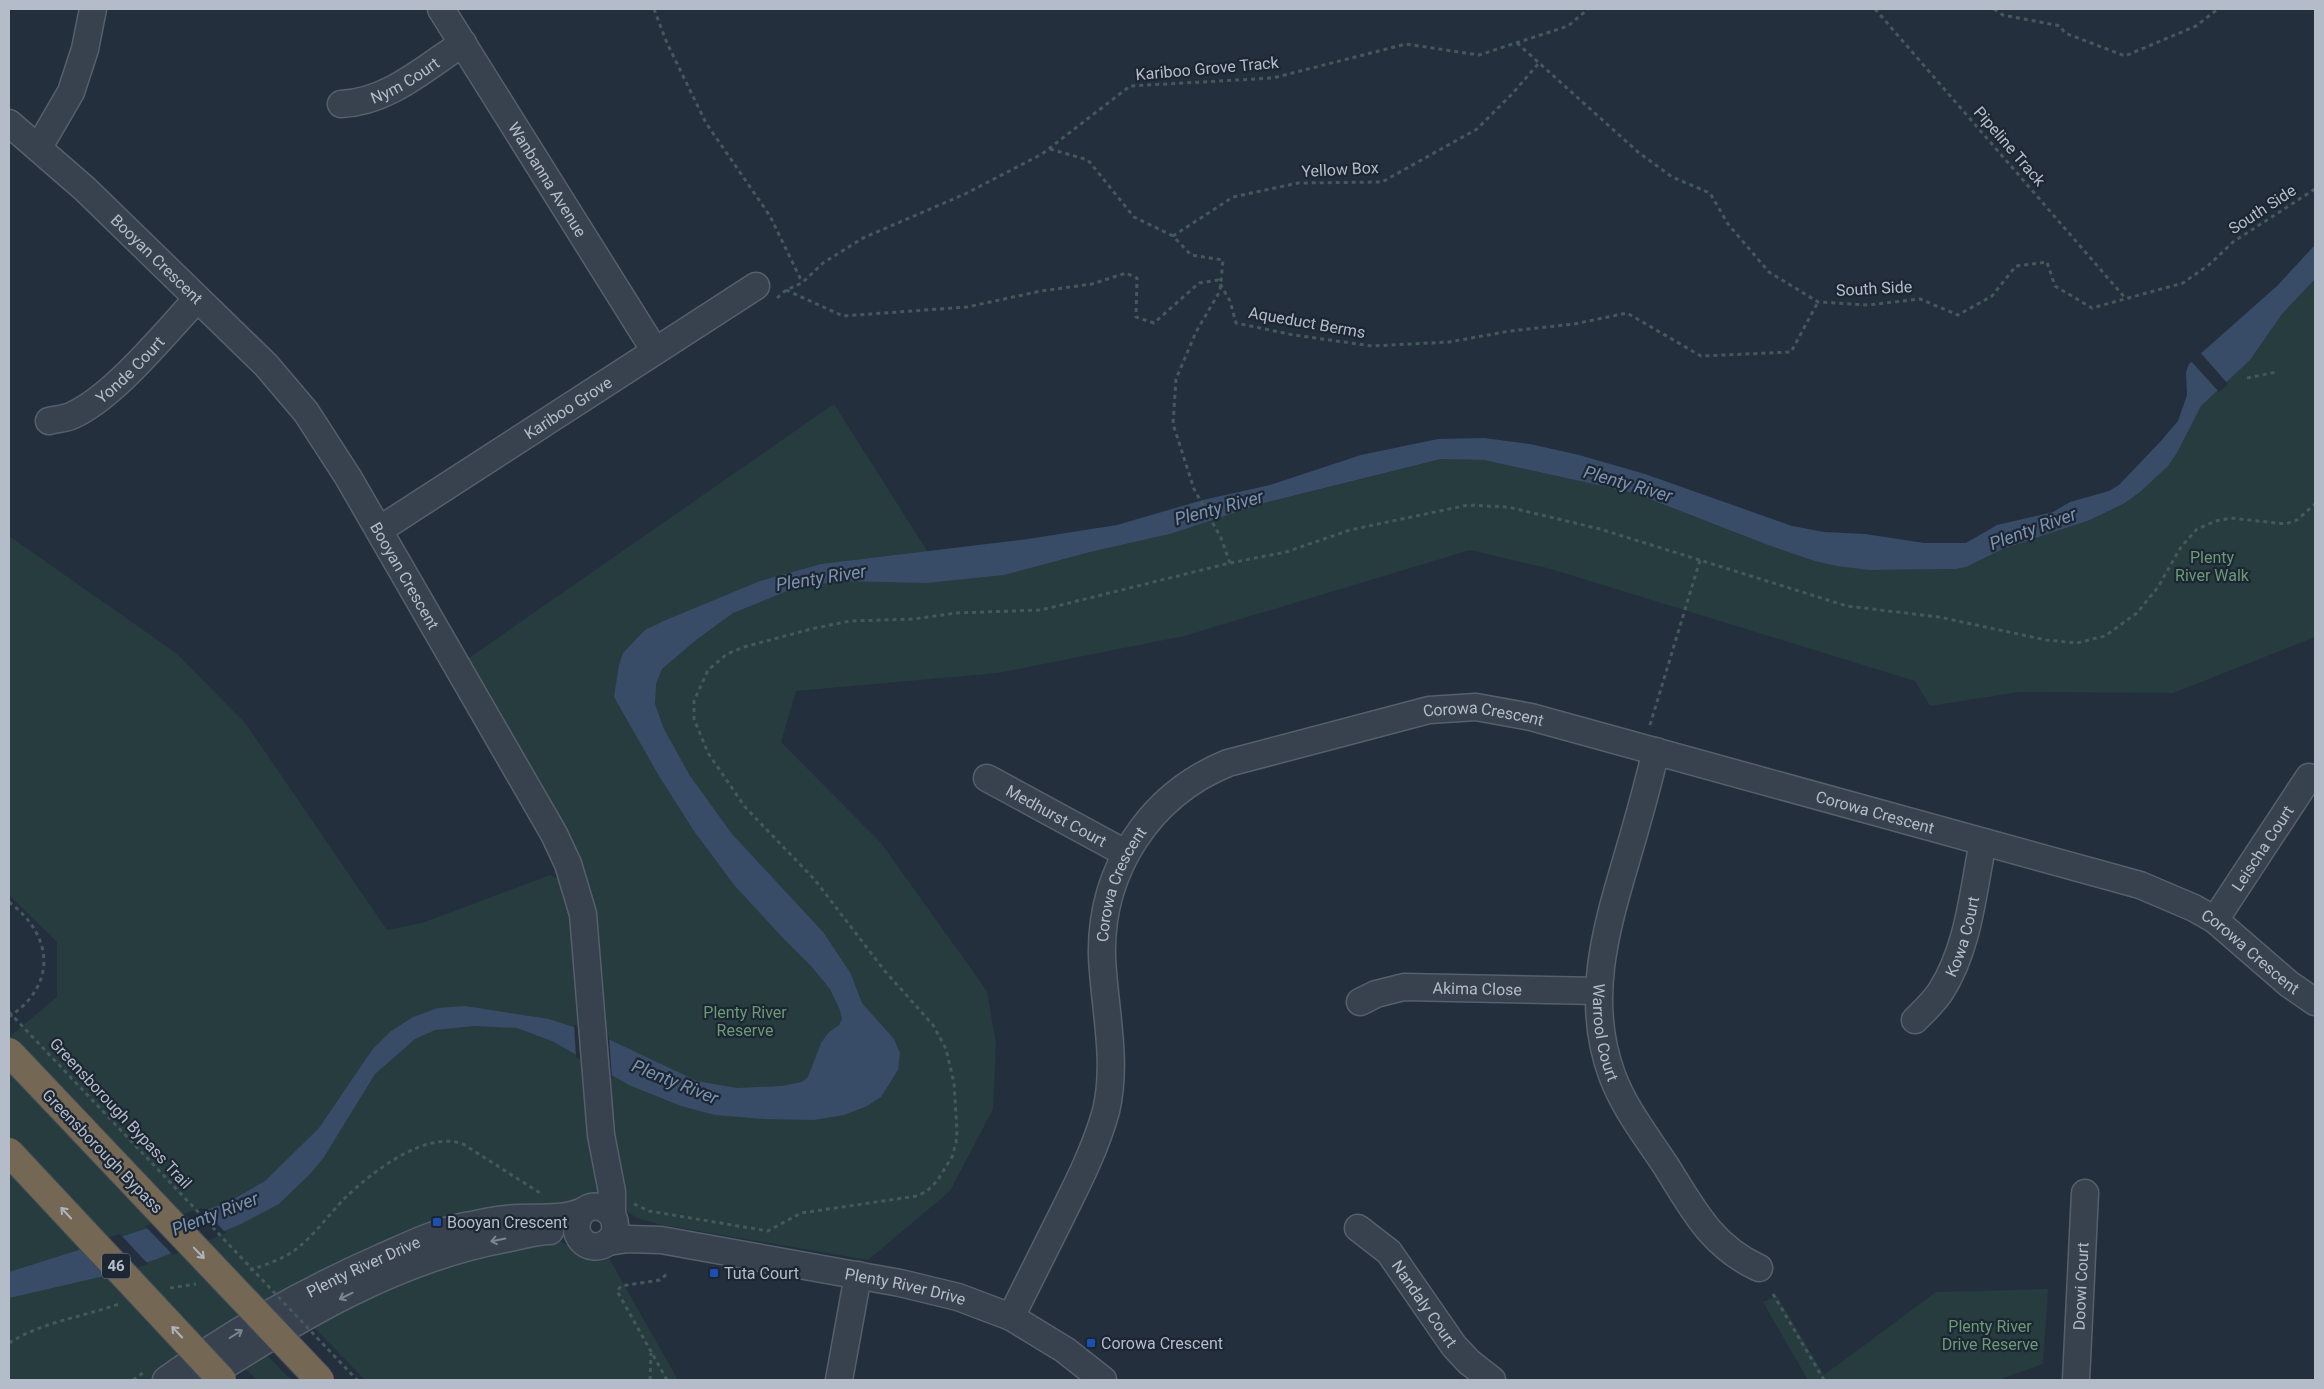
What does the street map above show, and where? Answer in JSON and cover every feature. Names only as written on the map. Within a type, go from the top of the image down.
[{"type":"highway","name":"Greensborough Bypass","points":[[9,1052],[320,1380]]},
{"type":"highway","name":"46","points":[[9,1152],[222,1380]]},
{"type":"street","points":[[25,136],[71,92],[85,49],[93,9]]},
{"type":"street","name":"Wanbanna Avenue","points":[[441,9],[655,351]]},
{"type":"street","name":"Nym Court","points":[[342,104],[360,103],[375,98],[463,43]]},
{"type":"street","name":"Booyan Crescent","points":[[25,136],[85,189],[266,365],[306,412],[329,445],[379,530],[433,628],[554,834],[576,888],[584,914],[601,1135],[612,1192],[612,1215]]},
{"type":"street","name":"Kariboo Grove","points":[[379,530],[655,351],[764,294]]},
{"type":"street","name":"Yonde Court","points":[[49,421],[70,416],[93,404],[114,385],[197,299]]},
{"type":"street","name":"Corowa Crescent","points":[[1011,1317],[1081,1176],[1098,1136],[1106,1109],[1110,1061],[1102,932],[1105,908],[1111,888],[1125,853],[1140,831],[1164,802],[1178,790],[1208,771],[1228,763],[1429,710],[1476,707],[1498,710],[1652,741],[1983,842],[2140,885],[2194,908],[2215,920],[2289,984],[2315,1002]]},
{"type":"street","name":"Warrool Court","points":[[1652,741],[1606,934],[1598,991],[1599,1022],[1604,1051],[1623,1098],[1711,1235],[1741,1260],[1759,1268]]},
{"type":"street","name":"Leischa Court","points":[[2215,920],[2309,777]]},
{"type":"street","name":"Medhurst Court","points":[[987,778],[1125,853]]},
{"type":"street","name":"Kowa Court","points":[[1915,1020],[1940,992],[1957,958],[1966,931],[1983,842]]},
{"type":"street","name":"Akima Close","points":[[1360,1002],[1376,994],[1404,987],[1598,991]]},
{"type":"street","name":"Booyan Crescent","points":[[583,1211],[593,1188],[601,1135]]},
{"type":"street","name":"Doowi Court","points":[[2076,1380],[2085,1193]]},
{"type":"street","points":[[599,1206],[612,1215],[616,1226],[608,1242],[602,1245],[590,1245],[580,1238],[576,1227],[578,1216],[583,1211],[599,1206]]},
{"type":"street","name":"Plenty River Drive","points":[[166,1380],[268,1314],[412,1243],[470,1225],[504,1219],[559,1216],[583,1211]]},
{"type":"street","name":"Plenty River Drive","points":[[612,1215],[687,1244]]},
{"type":"street","name":"Nandaly Court","points":[[1358,1228],[1389,1252],[1454,1346],[1469,1362],[1492,1380]]},
{"type":"street","name":"Plenty River Drive","points":[[202,1380],[254,1347],[329,1304],[418,1263],[456,1250],[544,1231],[558,1232],[580,1238]]},
{"type":"street","name":"Plenty River Drive","points":[[608,1242],[628,1239],[661,1240],[687,1244],[858,1275],[958,1297],[1011,1317],[1064,1350],[1102,1380]]},
{"type":"street","points":[[839,1380],[858,1275]]},
{"type":"path","points":[[654,9],[667,43],[706,122],[770,216],[802,283]]},
{"type":"path","name":"Kariboo Grove Track","points":[[764,294],[786,290],[802,283],[823,263],[863,238],[965,194],[1050,148],[1130,86],[1273,78],[1406,44],[1479,56],[1568,26],[1588,9]]},
{"type":"path","name":"Pipeline Track","points":[[1875,9],[2126,299]]},
{"type":"path","points":[[1995,10],[2001,9]]},
{"type":"path","points":[[1995,10],[2003,15],[2060,26],[2065,33],[2125,56],[2196,26],[2218,9]]},
{"type":"path","name":"South Side","points":[[1517,43],[1638,152],[1672,177],[1710,193],[1728,224],[1769,272],[1818,302],[1868,305],[1920,299],[1958,315],[1992,296],[2016,266],[2047,262],[2055,286],[2092,308],[2183,283],[2210,264],[2233,242],[2315,189]]},
{"type":"path","name":"Yellow Box","points":[[1173,236],[1234,197],[1298,183],[1382,182],[1477,129],[1512,94],[1539,63]]},
{"type":"path","points":[[1050,148],[1088,160],[1134,217],[1173,236],[1191,255],[1223,260],[1220,291],[1196,332],[1176,379],[1173,424],[1194,490],[1221,538],[1230,563]]},
{"type":"path","points":[[786,290],[843,316],[967,307],[1041,291],[1092,284],[1126,274],[1137,278],[1136,317],[1154,323],[1199,283],[1218,280],[1221,285]]},
{"type":"path","name":"Aqueduct Berms","points":[[1221,285],[1230,301],[1236,323],[1294,335],[1372,346],[1449,342],[1510,331],[1574,324],[1628,313],[1701,356],[1791,352],[1818,302]]},
{"type":"path","points":[[2248,378],[2277,372]]},
{"type":"path","points":[[1652,741],[1700,560]]},
{"type":"path","points":[[9,902],[33,926],[45,952],[41,982],[24,1006],[9,1017]]},
{"type":"path","name":"Greensborough Bypass Trail","points":[[9,1012],[357,1380]]},
{"type":"path","points":[[247,1272],[294,1251],[348,1196],[401,1156],[422,1146],[443,1141],[454,1141],[463,1144],[541,1194]]},
{"type":"path","points":[[667,1380],[620,1297],[618,1288],[625,1285],[660,1280],[669,1272]]},
{"type":"path","points":[[165,1289],[203,1283]]},
{"type":"path","points":[[1773,1294],[1824,1380]]},
{"type":"path","points":[[9,1342],[22,1334],[40,1327],[125,1302]]},
{"type":"path","points":[[650,1380],[652,1351]]},
{"type":"green space","name":"Plenty River Reserve","points":[[2315,279],[2315,637],[2173,693],[2019,692],[1930,706],[1915,681],[1551,569],[1470,550],[1184,636],[998,673],[796,691],[781,742],[881,843],[987,991],[996,1044],[993,1109],[950,1191],[868,1260],[658,1224],[637,1218],[619,1206],[190,1354],[153,1380],[9,1380],[9,1037],[57,997],[57,942],[9,895],[9,536],[176,653],[246,724],[387,930],[422,923],[550,875],[576,887],[456,667],[834,404],[936,565],[1090,552],[1170,534],[1264,503],[1441,459],[1484,460],[1634,493],[1768,545],[1869,570],[1956,569],[1966,567],[2003,549],[2090,520],[2125,503],[2140,492],[2177,453],[2201,406],[2250,360],[2282,314]]},
{"type":"green space","points":[[553,1237],[574,1249],[606,1253],[678,1380],[365,1380],[309,1322],[429,1266]]},
{"type":"green space","name":"Plenty River Drive Reserve","points":[[2048,1289],[2043,1364],[1998,1380],[1808,1380],[1763,1302],[1777,1296],[1824,1375],[1936,1292]]},
{"type":"green space","points":[[261,1349],[291,1380],[257,1380],[239,1362]]},
{"type":"water","name":"Plenty River","points":[[2315,245],[2315,279],[2282,314],[2250,360],[2201,406],[2177,453],[2168,466],[2140,492],[2125,503],[2090,520],[2003,549],[1966,567],[1956,569],[1869,570],[1837,566],[1815,561],[1768,545],[1634,493],[1484,460],[1441,459],[1264,503],[1170,534],[1090,552],[1004,575],[926,583],[844,581],[797,587],[733,613],[696,640],[662,669],[656,684],[655,704],[664,729],[690,776],[732,834],[823,932],[851,974],[862,1003],[894,1039],[900,1053],[898,1070],[881,1097],[867,1106],[844,1115],[814,1120],[764,1119],[715,1115],[681,1106],[629,1085],[552,1041],[517,1028],[474,1026],[435,1030],[415,1039],[375,1074],[324,1157],[311,1173],[279,1204],[241,1224],[157,1259],[100,1277],[9,1298],[9,1272],[209,1209],[230,1201],[265,1181],[319,1128],[372,1050],[391,1031],[413,1017],[438,1008],[465,1006],[549,1019],[604,1037],[697,1081],[737,1088],[782,1086],[802,1082],[808,1077],[821,1043],[828,1033],[839,1025],[842,1019],[830,989],[811,966],[735,886],[694,831],[659,776],[614,697],[619,665],[623,653],[645,630],[666,620],[760,581],[821,564],[1028,539],[1117,525],[1203,500],[1270,485],[1361,455],[1438,439],[1484,438],[1530,444],[1579,455],[1645,474],[1792,526],[1824,532],[1865,534],[1924,543],[1966,543],[1997,525],[2053,512],[2070,502],[2109,491],[2119,485],[2178,421],[2187,395],[2186,372],[2189,364],[2277,286]]},
{"type":"pier","points":[[2199,351],[2228,384],[2219,392],[2190,360]]},
{"type":"pier","points":[[574,1024],[609,1036],[612,1078],[576,1057]]},
{"type":"pier","points":[[202,1208],[226,1233],[173,1255],[145,1226]]},
{"type":"pier","points":[[120,1234],[148,1264],[106,1278],[78,1247]]},
{"type":"place","name":"Booyan Crescent","points":[[437,1222]]},
{"type":"place","name":"Tuta Court","points":[[714,1273]]},
{"type":"place","name":"Corowa Crescent","points":[[1091,1343]]},
{"type":"park label","name":"Plenty River Walk","points":[[2212,566]]}]
